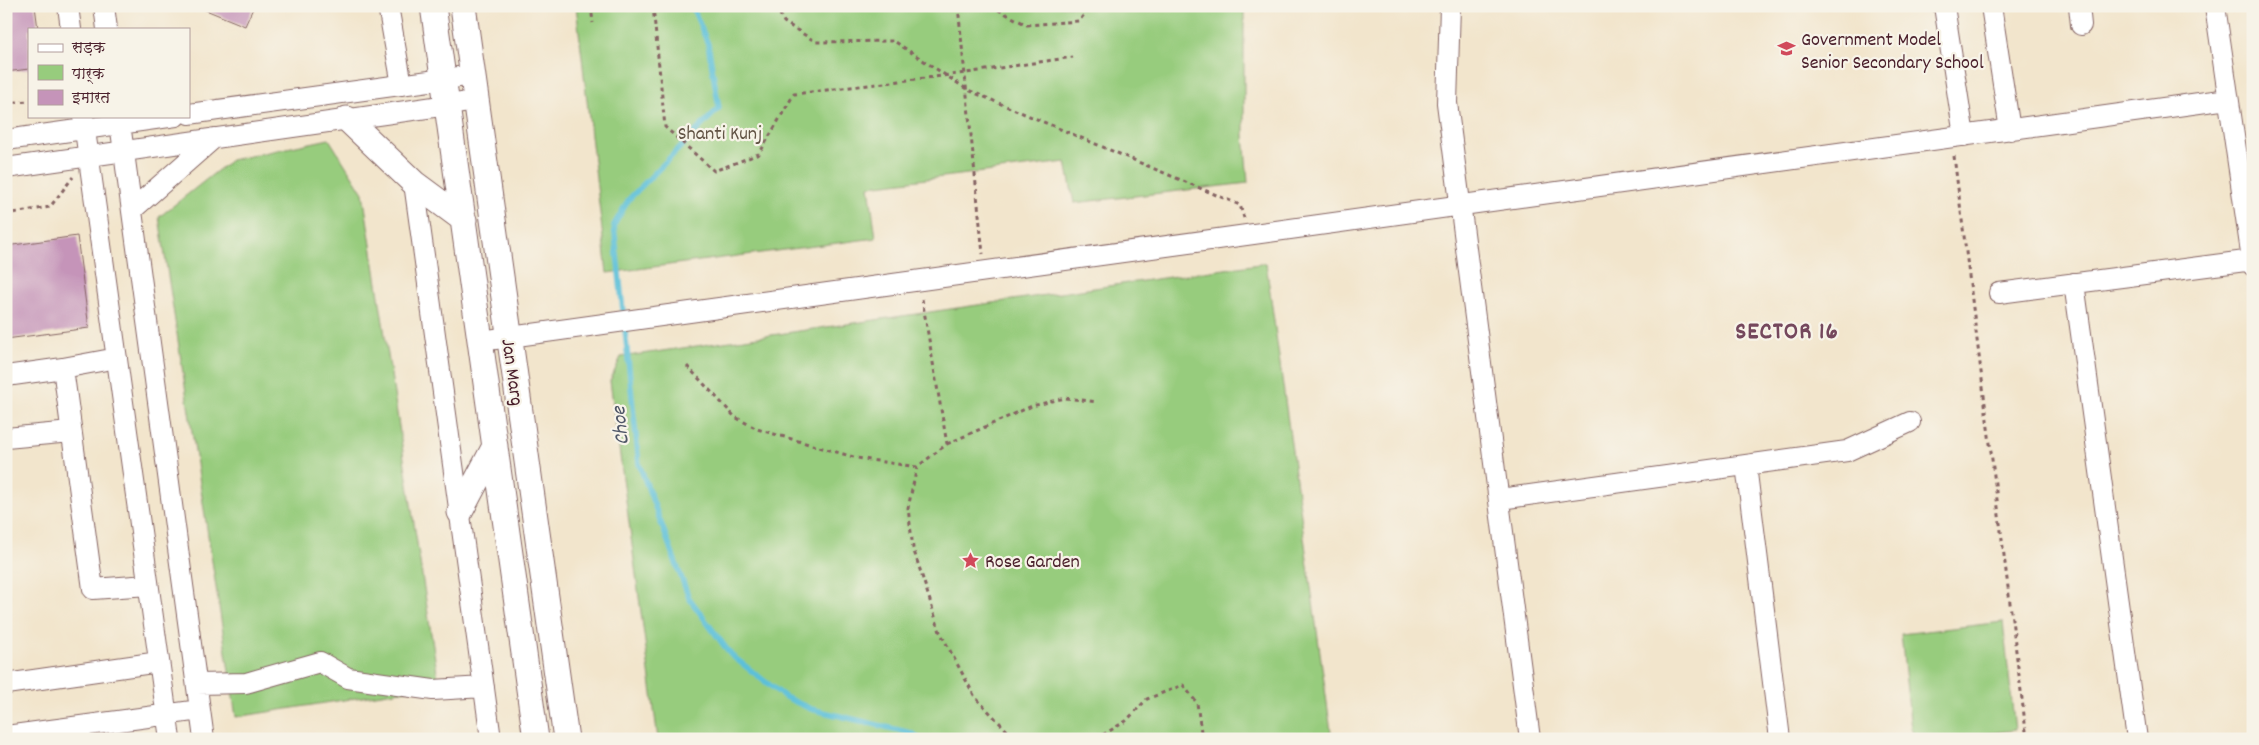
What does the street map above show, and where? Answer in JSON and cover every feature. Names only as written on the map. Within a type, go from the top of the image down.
[{"type":"main road","name":"Jan Marg","points":[[433,6],[536,739]]},
{"type":"main road","name":"Jan Marg","points":[[463,6],[566,739]]},
{"type":"main road","points":[[347,119],[414,183],[464,220]]},
{"type":"main road","points":[[460,512],[495,446]]},
{"type":"street","points":[[68,6],[71,28]]},
{"type":"street","points":[[104,6],[107,28]]},
{"type":"street","points":[[388,6],[402,85]]},
{"type":"street","points":[[1450,6],[1447,103],[1462,206],[1530,739]]},
{"type":"street","points":[[1944,6],[1958,137]]},
{"type":"street","points":[[1991,6],[2010,130]]},
{"type":"street","points":[[1999,293],[2252,262],[2215,6]]},
{"type":"street","points":[[190,114],[472,75]]},
{"type":"street","points":[[190,99],[213,111]]},
{"type":"street","points":[[481,341],[2228,99]]},
{"type":"street","points":[[6,168],[476,101]]},
{"type":"street","points":[[6,140],[84,123],[148,118]]},
{"type":"street","points":[[119,120],[204,739]]},
{"type":"street","points":[[84,123],[170,739]]},
{"type":"street","points":[[132,210],[214,138]]},
{"type":"street","points":[[414,183],[491,739]]},
{"type":"street","points":[[2074,283],[2137,739]]},
{"type":"street","points":[[6,376],[117,358]]},
{"type":"street","points":[[63,368],[93,589],[148,584]]},
{"type":"street","points":[[1500,499],[1847,451],[1910,422]]},
{"type":"street","points":[[6,438],[71,432]]},
{"type":"street","points":[[1746,466],[1780,739]]},
{"type":"street","points":[[6,684],[159,662]]},
{"type":"street","points":[[197,684],[246,684],[320,662],[348,678],[433,690],[484,687]]},
{"type":"street","points":[[6,736],[200,710]]},
{"type":"path","points":[[591,6],[593,23]]},
{"type":"path","points":[[653,6],[665,127],[714,171],[759,154],[794,94],[966,73],[1073,57]]},
{"type":"path","points":[[776,6],[784,22],[816,42],[894,41],[968,90],[1240,205],[1249,236]]},
{"type":"path","points":[[958,6],[985,272]]},
{"type":"path","points":[[991,6],[1027,25],[1079,21],[1091,6]]},
{"type":"path","points":[[6,103],[28,101]]},
{"type":"path","points":[[1958,137],[2026,739]]},
{"type":"path","points":[[6,214],[50,207],[89,156]]},
{"type":"path","points":[[919,281],[947,444]]},
{"type":"path","points":[[687,366],[735,417],[757,429],[857,458],[917,468]]},
{"type":"path","points":[[1015,739],[975,697],[940,632],[930,607],[913,548],[908,508],[917,468],[947,444],[1032,406],[1065,398],[1097,402]]},
{"type":"path","points":[[1096,739],[1126,721],[1148,699],[1183,684],[1197,703],[1202,739]]},
{"type":"green space","name":"Shanti Kunj","points":[[576,6],[1244,6],[1244,135],[1248,183],[1074,203],[1066,162],[869,186],[876,238],[607,273]]},
{"type":"green space","points":[[329,139],[363,193],[439,685],[236,717],[159,217],[231,160]]},
{"type":"green space","name":"Rose Garden","points":[[1266,263],[1332,739],[658,739],[610,381],[621,357]]},
{"type":"green space","points":[[2003,622],[2015,730],[1943,739],[1912,739],[1901,634]]},
{"type":"building","points":[[6,6],[35,6],[38,28],[28,28],[28,69],[6,72]]},
{"type":"building","points":[[196,6],[254,6],[245,26]]},
{"type":"building","points":[[77,236],[89,328],[6,339],[6,246]]},
{"type":"waterway","name":"Choe","points":[[692,6],[708,44],[719,108],[629,199],[614,225],[639,464],[689,598],[731,655],[785,697],[811,709],[911,733],[919,739]]},
{"type":"place","name":"Government Model Senior Secondary School","points":[[1787,49]]},
{"type":"place","name":"Rose Garden","points":[[971,560]]},
{"type":"district","name":"SECTOR 16","points":[[1787,329]]}]
